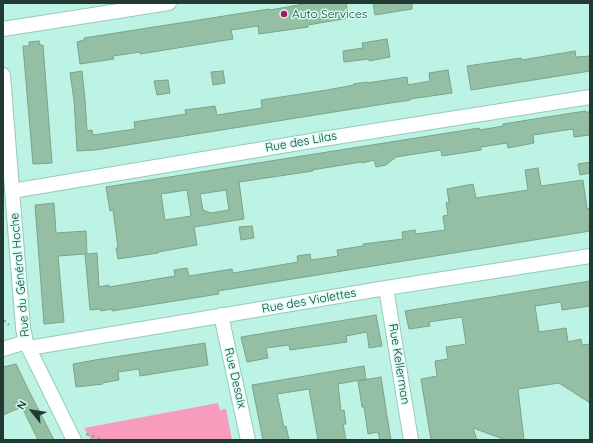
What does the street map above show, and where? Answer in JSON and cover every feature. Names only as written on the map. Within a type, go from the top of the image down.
[{"type":"street","points":[[3,29],[169,3]]},
{"type":"street","name":"Rue du Général Hoche","points":[[3,75],[23,328],[28,345],[74,440]]},
{"type":"street","name":"Rue des Lilas","points":[[12,191],[323,138],[590,97]]},
{"type":"street","name":"Rue des Violettes","points":[[3,349],[221,316],[590,256]]},
{"type":"street","name":"Rue Kellerman","points":[[386,288],[412,440]]},
{"type":"street","name":"Rue Desaix","points":[[221,316],[248,440]]},
{"type":"shaded area","points":[[218,403],[220,410],[226,409],[232,440],[91,440],[84,428]]},
{"type":"building","points":[[310,3],[346,3],[349,18],[308,25],[308,27],[259,34],[258,26],[231,30],[233,39],[140,54],[140,52],[113,56],[114,59],[80,64],[77,42],[84,40],[84,38]]},
{"type":"building","points":[[373,3],[412,3],[412,9],[375,15]]},
{"type":"building","points":[[387,39],[390,57],[369,61],[369,59],[344,62],[343,51],[363,48],[362,43]]},
{"type":"building","points":[[39,41],[40,45],[43,45],[52,163],[33,164],[23,46],[29,46],[29,42]]},
{"type":"building","points":[[575,51],[576,57],[590,56],[590,71],[471,90],[467,66],[521,58],[522,60]]},
{"type":"building","points":[[448,70],[452,93],[96,150],[77,151],[74,100],[70,73],[82,71],[87,131],[92,130],[93,135],[135,129],[134,122],[186,114],[185,110],[215,106],[217,115],[262,108],[261,100],[327,90],[354,85],[353,84],[407,77],[408,85],[430,81],[429,73]]},
{"type":"building","points":[[223,71],[225,83],[213,85],[211,72]]},
{"type":"building","points":[[168,80],[170,93],[157,95],[154,81]]},
{"type":"building","points":[[585,111],[590,112],[590,135],[574,137],[573,129],[533,135],[534,143],[508,148],[507,143],[481,147],[481,150],[442,156],[441,150],[396,157],[386,165],[376,167],[374,160],[239,182],[244,219],[194,227],[197,245],[118,259],[113,210],[110,211],[106,187],[479,128],[480,130],[503,126],[503,124]],"holes":[[[187,190],[191,216],[165,220],[161,194]],[[226,190],[229,210],[211,213],[203,210],[200,194]]]},
{"type":"building","points":[[590,162],[590,173],[580,175],[578,164]]},
{"type":"building","points":[[538,168],[541,186],[583,180],[587,209],[590,208],[590,231],[218,291],[219,294],[112,311],[112,309],[101,311],[101,309],[90,310],[85,254],[58,256],[64,322],[44,324],[35,205],[54,203],[56,233],[86,231],[87,254],[97,253],[99,287],[109,285],[109,287],[175,276],[174,270],[187,268],[189,276],[232,269],[233,273],[298,262],[297,256],[310,254],[311,260],[338,256],[337,250],[363,246],[363,244],[403,239],[402,232],[415,230],[416,234],[445,230],[443,216],[448,215],[446,203],[449,202],[447,189],[473,184],[476,198],[528,190],[525,170]]},
{"type":"building","points":[[252,226],[254,238],[241,240],[239,227]]},
{"type":"building","points":[[590,281],[590,306],[562,310],[561,302],[535,306],[539,332],[566,328],[568,342],[581,339],[582,345],[590,344],[590,403],[559,383],[518,389],[524,440],[506,440],[473,428],[477,440],[431,440],[421,379],[437,376],[435,361],[448,359],[446,347],[466,344],[462,317],[429,322],[430,326],[409,329],[405,311]]},
{"type":"building","points":[[376,315],[382,346],[369,348],[367,332],[346,336],[347,342],[290,350],[289,345],[266,348],[268,358],[247,362],[241,337]]},
{"type":"building","points":[[205,343],[208,365],[140,376],[139,369],[118,372],[119,380],[102,383],[103,384],[76,387],[73,364]]},
{"type":"building","points":[[16,364],[54,440],[38,440],[22,407],[3,415],[3,367]]},
{"type":"building","points":[[364,366],[366,379],[338,384],[341,411],[344,410],[346,424],[343,424],[346,440],[318,440],[309,389],[277,394],[284,427],[286,426],[289,440],[263,440],[252,385]]},
{"type":"building","points":[[381,377],[391,440],[380,440],[378,432],[368,434],[364,407],[362,407],[358,381]]},
{"type":"place","name":"Auto Services","points":[[284,14]]}]
